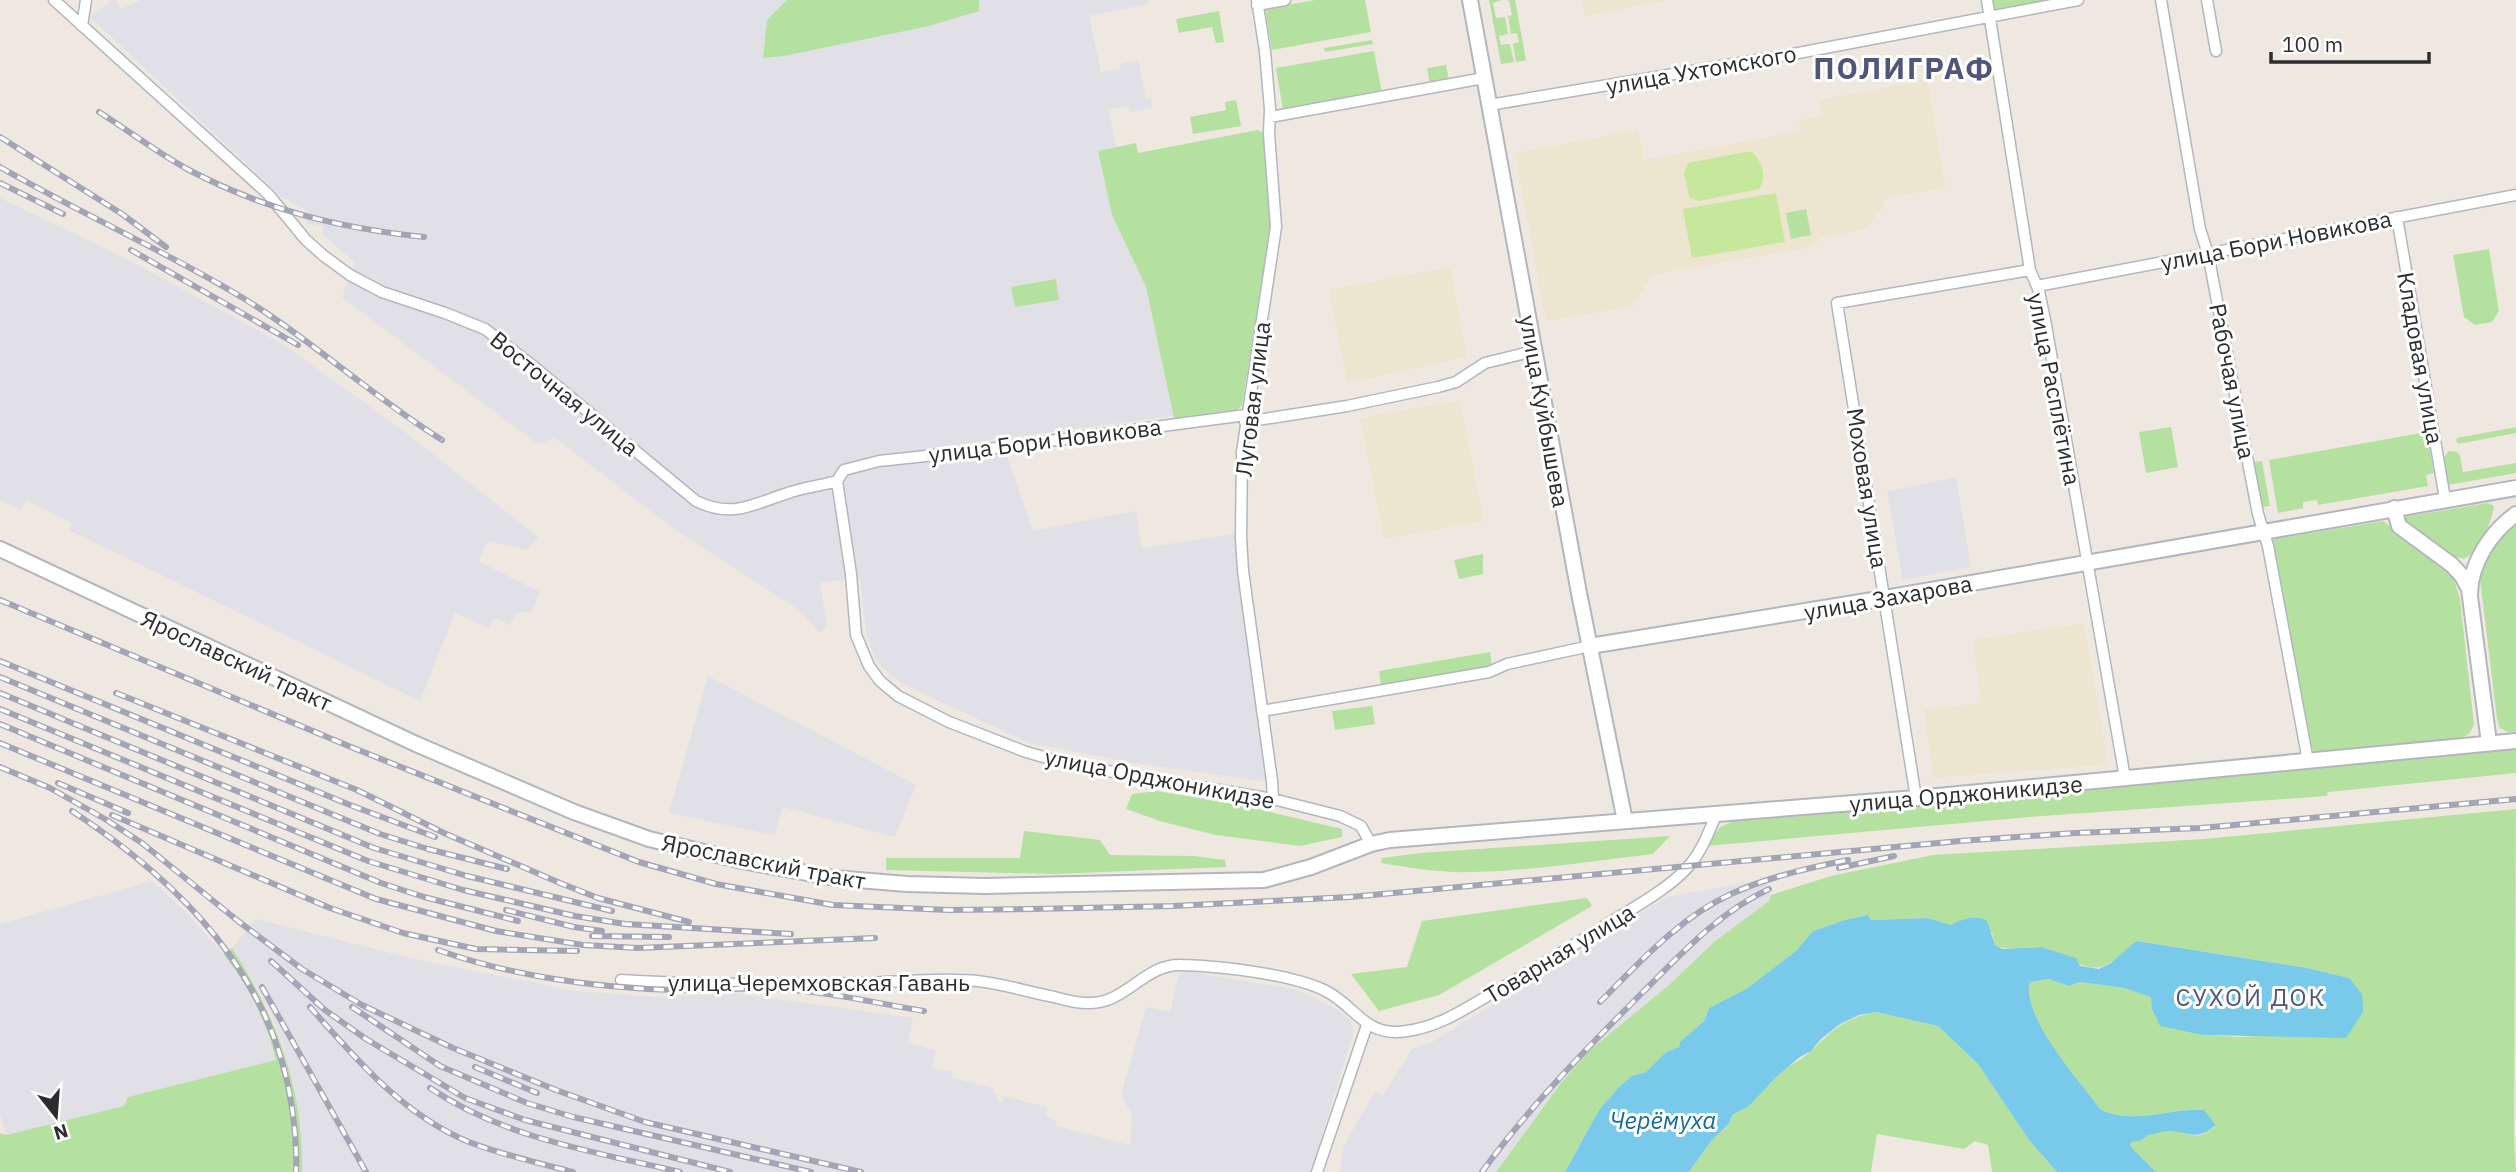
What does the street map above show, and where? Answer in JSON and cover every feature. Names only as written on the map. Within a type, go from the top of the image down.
[{"type":"street","name":"Восточная улица","points":[[54,0],[268,194],[306,240],[324,256],[350,275],[382,292],[485,329],[696,501],[715,510],[734,509],[837,481]]},
{"type":"street","points":[[82,26],[86,0]]},
{"type":"street","points":[[1257,2],[1284,0]]},
{"type":"street","name":"улица Куйбышева","points":[[1469,0],[1625,821]]},
{"type":"street","name":"улица Расплётина","points":[[1987,0],[2030,270],[2037,286],[2046,325],[2125,778]]},
{"type":"street","name":"улица Ухтомского","points":[[1489,105],[1779,57],[2078,0]]},
{"type":"street","name":"Рабочая улица","points":[[2161,0],[2200,229],[2208,254],[2308,761]]},
{"type":"street","points":[[2207,0],[2216,51]]},
{"type":"street","name":"Луговая улица","points":[[1257,2],[1265,51],[1276,227],[1246,418],[1241,472],[1242,555],[1273,799]]},
{"type":"street","points":[[1270,117],[1484,78]]},
{"type":"street","name":"улица Бори Новикова","points":[[2037,286],[2516,195]]},
{"type":"street","name":"Кладовая улица","points":[[2397,217],[2445,499]]},
{"type":"street","name":"Моховая улица","points":[[1916,798],[1837,303],[2030,270]]},
{"type":"street","name":"улица Бори Новикова","points":[[837,481],[845,470],[879,461],[1348,406],[1456,382],[1485,363],[1534,351]]},
{"type":"street","name":"улица Орджоникидзе","points":[[837,481],[851,574],[856,635],[869,666],[880,681],[898,696],[949,722],[1026,752],[1072,765],[1273,799],[1350,821],[1361,826],[1371,844]]},
{"type":"street","name":"улица Захарова","points":[[1262,711],[1489,672],[1507,664],[1590,646],[1885,598],[2516,488]]},
{"type":"street","points":[[2394,508],[2399,526],[2446,560],[2462,576],[2470,598],[2489,743]]},
{"type":"street","points":[[2446,560],[2465,564],[2475,560],[2498,531],[2516,514]]},
{"type":"street","name":"Ярославский тракт","points":[[0,549],[416,744],[574,812],[649,839],[743,862],[834,878],[908,884],[984,886],[1264,880],[1311,867],[1371,844],[1416,838]]},
{"type":"street","points":[[2470,598],[2473,572],[2482,552]]},
{"type":"street","name":"улица Орджоникидзе","points":[[1416,838],[1916,798],[2516,741]]},
{"type":"street","name":"Товарная улица","points":[[1367,1025],[1380,1032],[1428,1028],[1530,972],[1682,873],[1707,838],[1716,815]]},
{"type":"street","name":"улица Черемховская Гавань","points":[[621,980],[672,983],[859,983],[959,980],[992,982],[1088,1004],[1107,1001],[1160,967],[1178,964],[1230,969],[1298,981],[1326,991],[1351,1009],[1367,1025]]},
{"type":"street","points":[[1317,1172],[1367,1025]]},
{"type":"shaded area","points":[[112,0],[116,0],[121,9],[141,0],[1148,0],[1149,4],[1089,16],[1101,72],[1121,69],[1120,64],[1138,60],[1146,99],[1151,99],[1152,108],[1130,112],[1128,106],[1109,110],[1116,147],[1098,151],[1112,215],[1146,287],[1173,416],[977,442],[979,456],[1006,453],[1033,531],[1136,511],[1142,548],[1235,534],[1267,782],[1134,763],[1029,743],[900,682],[883,668],[874,656],[866,632],[860,577],[820,583],[827,626],[819,633],[793,606],[680,533],[555,438],[538,444],[342,297],[355,263],[322,234],[323,225],[306,224],[308,212],[281,196],[90,17]]},
{"type":"shaded area","points":[[1581,0],[1669,0],[1585,16]]},
{"type":"shaded area","points":[[1927,80],[1946,188],[1896,196],[1883,201],[1884,208],[1866,229],[1820,238],[1813,247],[1652,275],[1633,306],[1546,321],[1515,153],[1638,130],[1644,160],[1800,131],[1799,120],[1822,116],[1819,100]]},
{"type":"shaded area","points":[[0,198],[129,260],[286,346],[409,435],[538,537],[527,550],[488,541],[478,561],[540,592],[532,612],[516,613],[510,625],[494,618],[488,628],[455,613],[420,701],[69,530],[72,523],[26,500],[21,510],[0,500]]},
{"type":"shaded area","points":[[1450,267],[1467,357],[1347,383],[1329,290]]},
{"type":"shaded area","points":[[1460,400],[1484,521],[1384,539],[1360,418]]},
{"type":"shaded area","points":[[1956,477],[1971,567],[1903,580],[1887,492]]},
{"type":"shaded area","points":[[2084,623],[2107,760],[2104,765],[1933,778],[1924,710],[1981,703],[1973,640]]},
{"type":"shaded area","points":[[708,676],[916,785],[895,837],[783,807],[775,835],[669,813]]},
{"type":"shaded area","points":[[1760,880],[1766,882],[1770,888],[1769,901],[1714,942],[1669,985],[1590,1050],[1561,1083],[1496,1172],[1339,1172],[1344,1146],[1361,1115],[1376,1091],[1383,1095],[1412,1049],[1434,1041],[1667,897]]},
{"type":"shaded area","points":[[152,881],[185,911],[230,962],[262,1018],[276,1060],[129,1097],[125,1106],[6,1135],[0,1114],[0,924]]},
{"type":"shaded area","points":[[256,919],[406,957],[575,991],[657,997],[734,993],[913,1018],[908,1043],[936,1050],[932,1068],[953,1072],[952,1078],[994,1088],[994,1094],[998,1095],[997,1101],[1002,1102],[1003,1096],[1047,1107],[1046,1116],[1057,1122],[1056,1126],[1130,1145],[1132,1115],[1121,1095],[1146,1007],[1170,1012],[1179,974],[1185,971],[1298,990],[1338,1010],[1350,1020],[1354,1030],[1311,1172],[302,1172],[301,1129],[283,1046],[271,1014],[232,948]]},
{"type":"green space","points":[[787,0],[979,0],[979,11],[929,26],[763,58],[767,20]]},
{"type":"green space","points":[[1315,0],[1365,0],[1371,32],[1272,50],[1265,9]]},
{"type":"green space","points":[[1489,0],[1502,0],[1493,3],[1496,18],[1505,17],[1508,34],[1499,36],[1501,45],[1510,44],[1514,62],[1501,64]]},
{"type":"green space","points":[[1505,0],[1515,0],[1526,60],[1516,62],[1513,44],[1519,42],[1517,33],[1511,34],[1508,16],[1512,15],[1509,1]]},
{"type":"green space","points":[[1993,0],[2051,0],[1995,11]]},
{"type":"green space","points":[[1219,11],[1224,42],[1216,43],[1212,27],[1179,33],[1176,19]]},
{"type":"green space","points":[[1372,40],[1373,44],[1325,52],[1324,48]]},
{"type":"green space","points":[[1374,51],[1382,93],[1283,110],[1276,68]]},
{"type":"green space","points":[[1446,65],[1449,81],[1430,84],[1427,68]]},
{"type":"green space","points":[[1236,100],[1241,126],[1193,134],[1190,117],[1226,110],[1225,102]]},
{"type":"green space","points":[[1258,130],[1263,133],[1271,226],[1242,405],[1237,410],[1174,419],[1146,287],[1112,215],[1098,151],[1136,143],[1138,153]]},
{"type":"green space","points":[[1752,152],[1761,165],[1763,180],[1759,189],[1699,201],[1689,197],[1684,173],[1688,163]]},
{"type":"green space","points":[[1776,193],[1785,242],[1692,258],[1683,209]]},
{"type":"green space","points":[[1806,209],[1811,235],[1791,239],[1786,213]]},
{"type":"green space","points":[[2489,249],[2499,311],[2492,322],[2475,325],[2464,317],[2453,255]]},
{"type":"green space","points":[[1056,279],[1059,300],[1015,307],[1011,287]]},
{"type":"green space","points":[[2171,427],[2178,467],[2146,473],[2139,432]]},
{"type":"green space","points":[[2516,427],[2516,433],[2458,444],[2456,441],[2457,438]]},
{"type":"green space","points":[[2427,432],[2434,473],[2426,475],[2428,486],[2318,505],[2317,500],[2303,502],[2303,508],[2278,513],[2269,460]]},
{"type":"green space","points":[[2449,451],[2457,452],[2460,456],[2463,472],[2516,463],[2516,473],[2448,485],[2442,460]]},
{"type":"green space","points":[[2262,461],[2270,506],[2262,507],[2253,462]]},
{"type":"green space","points":[[2488,503],[2494,506],[2488,528],[2475,550],[2464,559],[2449,555],[2406,525],[2403,517]]},
{"type":"green space","points":[[2383,521],[2452,573],[2460,599],[2474,725],[2469,734],[2460,738],[2315,752],[2310,746],[2272,541]]},
{"type":"green space","points":[[2516,523],[2516,732],[2508,732],[2500,728],[2497,719],[2480,579],[2484,563],[2493,548]]},
{"type":"green space","points":[[1483,554],[1483,574],[1459,579],[1454,560]]},
{"type":"green space","points":[[1490,652],[1492,666],[1381,685],[1379,671]]},
{"type":"green space","points":[[1372,706],[1375,724],[1335,730],[1332,711]]},
{"type":"green space","points":[[2516,747],[2516,773],[2328,792],[2327,796],[2030,817],[1706,846],[1720,827],[1739,819]]},
{"type":"green space","points":[[1157,791],[1241,805],[1342,829],[1342,837],[1300,846],[1216,835],[1163,822],[1126,809],[1132,794]]},
{"type":"green space","points":[[2516,809],[2516,1172],[2156,1172],[2133,1149],[2130,1145],[2132,1142],[2169,1130],[2192,1135],[2203,1134],[2216,1125],[2203,1110],[2125,1116],[2100,1109],[2043,1031],[2030,997],[2030,982],[2048,979],[2069,986],[2080,982],[2124,988],[2152,997],[2203,1035],[2240,1037],[2277,1035],[2349,978],[2307,968],[2136,941],[2110,963],[2096,968],[2087,967],[2042,948],[1995,945],[1992,933],[1967,918],[1951,925],[1928,918],[1871,920],[1868,916],[1845,920],[1813,931],[1796,951],[1746,989],[1709,1008],[1704,1021],[1680,1042],[1679,1047],[1666,1052],[1646,1072],[1632,1076],[1620,1086],[1599,1110],[1565,1172],[1496,1172],[1561,1083],[1590,1050],[1669,985],[1714,942],[1769,901],[1771,895],[1831,876],[1933,855],[2204,839]]},
{"type":"green space","points":[[1024,831],[1100,840],[1110,855],[1194,856],[1225,860],[1226,867],[1054,874],[886,870],[886,858],[1020,858]]},
{"type":"green space","points":[[1670,836],[1653,854],[1540,868],[1460,872],[1381,863],[1382,858],[1420,853]]},
{"type":"green space","points":[[1587,898],[1592,906],[1439,995],[1379,1011],[1351,974],[1407,967],[1422,921]]},
{"type":"green space","points":[[232,948],[262,1000],[285,1055],[298,1112],[302,1172],[0,1172],[0,1133],[6,1135],[124,1106],[128,1097],[276,1060],[255,1004],[223,954]]},
{"type":"green space","points":[[1876,1012],[1938,1026],[1978,1064],[2029,1140],[2057,1172],[1992,1172],[1988,1145],[1975,1141],[1964,1149],[1877,1134],[1871,1172],[1689,1172],[1712,1140],[1729,1125],[1731,1115],[1751,1103],[1781,1072],[1808,1054],[1840,1025]]},
{"type":"water","name":"Черёмуха","points":[[1868,915],[1871,920],[1928,918],[1951,925],[1969,918],[1982,919],[1987,921],[1995,945],[2003,949],[2041,947],[2076,958],[2080,966],[2099,969],[2111,963],[2136,941],[2307,968],[2349,978],[2362,994],[2363,1012],[2346,1038],[2203,1035],[2160,1026],[2152,1009],[2151,997],[2124,988],[2080,982],[2069,986],[2048,979],[2030,982],[2030,997],[2043,1030],[2100,1109],[2125,1116],[2204,1110],[2216,1125],[2204,1133],[2168,1131],[2132,1142],[2130,1145],[2133,1149],[2156,1172],[2057,1172],[2029,1140],[1978,1064],[1938,1026],[1876,1012],[1859,1015],[1840,1024],[1811,1051],[1776,1077],[1749,1106],[1732,1115],[1729,1124],[1712,1140],[1689,1172],[1565,1172],[1599,1110],[1620,1086],[1632,1076],[1646,1072],[1666,1052],[1679,1047],[1680,1042],[1704,1021],[1709,1008],[1746,989],[1796,951],[1813,931]]},
{"type":"railway","points":[[99,112],[189,170],[246,196],[332,222],[424,237]]},
{"type":"railway","points":[[0,137],[122,214],[166,247]]},
{"type":"railway","points":[[0,167],[243,298],[442,440]]},
{"type":"railway","points":[[0,183],[63,214]]},
{"type":"railway","points":[[131,250],[298,345]]},
{"type":"railway","points":[[0,600],[351,747],[639,862],[716,884],[833,905],[949,910],[1033,909],[1173,906],[1350,897],[1960,841],[2201,828],[2516,799]]},
{"type":"railway","points":[[0,661],[350,805],[435,837]]},
{"type":"railway","points":[[0,677],[380,834],[507,869]]},
{"type":"railway","points":[[0,693],[374,848],[467,876],[612,911]]},
{"type":"railway","points":[[116,693],[357,790],[444,833],[560,883],[598,898],[689,922]]},
{"type":"railway","points":[[0,709],[368,861],[463,890],[575,916],[625,924],[791,934]]},
{"type":"railway","points":[[0,724],[381,883],[518,921]]},
{"type":"railway","points":[[0,743],[376,899],[496,931],[583,945],[638,948],[875,938]]},
{"type":"railway","points":[[0,767],[50,788],[142,843],[302,969],[362,1005],[453,1048],[556,1090],[645,1122],[861,1172]]},
{"type":"railway","points":[[58,783],[128,813]]},
{"type":"railway","points":[[72,811],[112,839],[184,901],[215,936],[243,974],[265,1015],[282,1060],[292,1108],[296,1172]]},
{"type":"railway","points":[[112,815],[330,908],[403,933],[476,949],[577,951]]},
{"type":"railway","points":[[1839,868],[1894,856]]},
{"type":"railway","points":[[1600,1002],[1661,942],[1712,904],[1774,878],[1848,860]]},
{"type":"railway","points":[[1482,1172],[1558,1080],[1671,964],[1717,922],[1769,889]]},
{"type":"railway","points":[[506,910],[602,931]]},
{"type":"railway","points":[[592,936],[669,937]]},
{"type":"railway","points":[[438,950],[525,974],[615,987],[795,990],[924,1011]]},
{"type":"railway","points":[[271,961],[325,1010],[366,1039],[465,1098],[525,1120],[730,1172]]},
{"type":"railway","points":[[262,987],[366,1172]]},
{"type":"railway","points":[[310,1007],[382,1084],[445,1131],[508,1155],[573,1172]]},
{"type":"railway","points":[[352,1007],[440,1066],[527,1103],[573,1117],[811,1172]]},
{"type":"railway","points":[[475,1067],[537,1093]]},
{"type":"railway","points":[[430,1088],[459,1105],[519,1131],[583,1150],[680,1172]]},
{"type":"district","name":"ПОЛИГРАФ","points":[[1904,67]]},
{"type":"district","name":"СУХОЙ ДОК","points":[[2251,997]]}]
